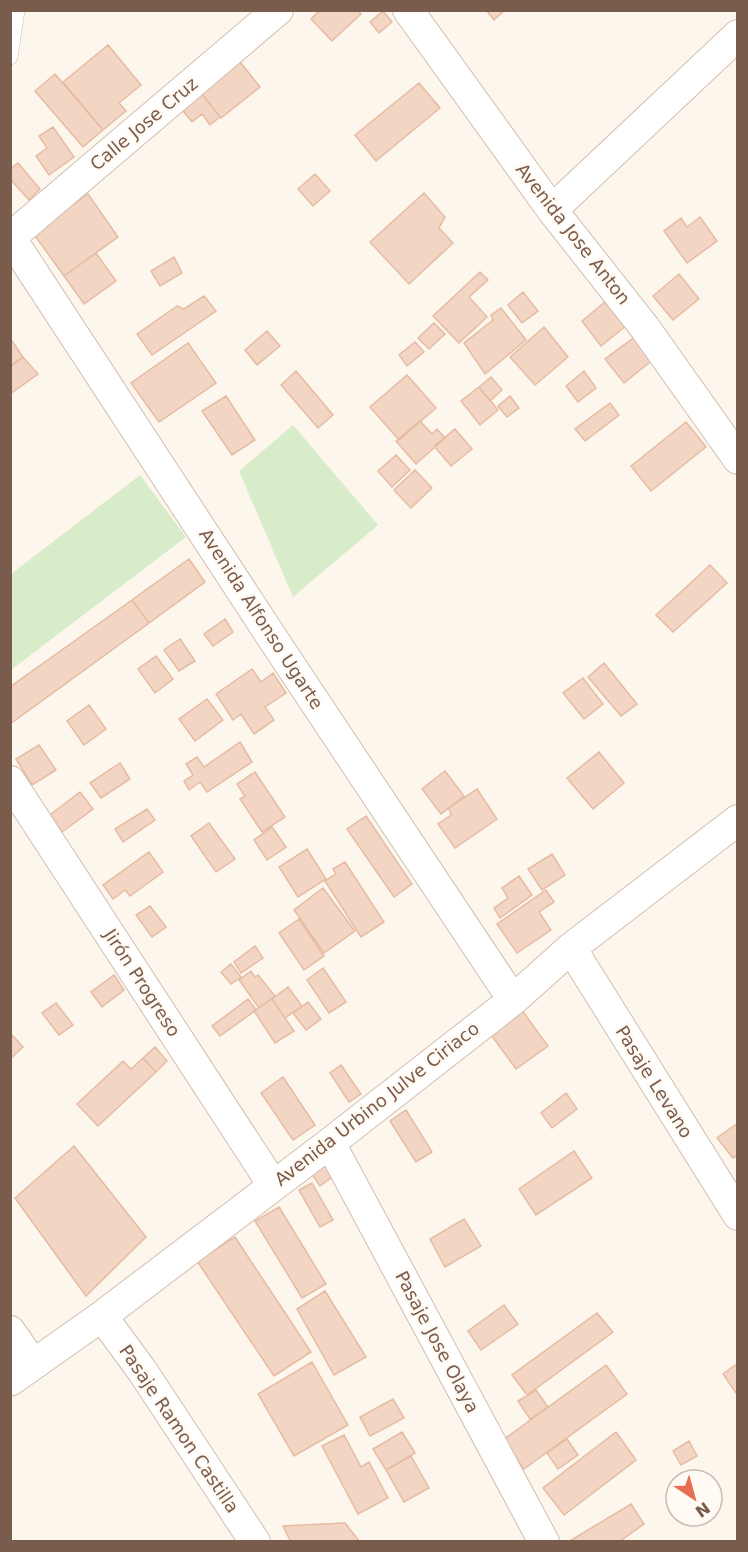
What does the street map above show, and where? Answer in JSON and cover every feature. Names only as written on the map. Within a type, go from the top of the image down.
[{"type":"street","name":"Calle Jose Cruz","points":[[10,237],[278,10]]},
{"type":"street","name":"Avenida Jose Anton","points":[[408,10],[552,210],[645,328],[738,459]]},
{"type":"street","points":[[552,210],[738,35]]},
{"type":"street","name":"Avenida Alfonso Ugarte","points":[[10,237],[513,1000]]},
{"type":"street","name":"Jirón Progreso","points":[[10,782],[273,1185]]},
{"type":"street","name":"Avenida Urbino Julve Ciriaco","points":[[22,1372],[102,1316],[330,1143],[513,1000],[571,948],[738,820]]},
{"type":"street","name":"Pasaje Levano","points":[[571,948],[738,1215]]},
{"type":"street","name":"Pasaje Jose Olaya","points":[[330,1143],[544,1542]]},
{"type":"street","name":"Pasaje Ramon Castilla","points":[[102,1316],[143,1372],[255,1542]]},
{"type":"street","points":[[10,1331],[22,1372]]},
{"type":"lane","points":[[10,57],[17,10]]},
{"type":"green space","points":[[293,425],[378,525],[293,597],[239,471]]},
{"type":"green space","points":[[140,475],[186,537],[11,670],[11,574]]},
{"type":"building","points":[[320,10],[358,10],[361,14],[332,41],[311,19]]},
{"type":"building","points":[[486,10],[505,10],[494,20]]},
{"type":"building","points":[[383,11],[392,22],[379,33],[370,22]]},
{"type":"building","points":[[108,45],[141,85],[119,103],[126,111],[103,130],[63,82]]},
{"type":"building","points":[[237,58],[260,87],[221,118],[198,89]]},
{"type":"building","points":[[55,74],[103,130],[83,147],[35,91]]},
{"type":"building","points":[[419,83],[440,108],[376,161],[355,135]]},
{"type":"building","points":[[198,89],[220,117],[210,125],[202,114],[192,122],[178,105]]},
{"type":"building","points":[[53,127],[74,157],[49,175],[36,156],[47,148],[39,136]]},
{"type":"building","points":[[18,163],[40,189],[29,200],[10,179],[10,169]]},
{"type":"building","points":[[315,174],[330,191],[313,206],[298,189]]},
{"type":"building","points":[[424,193],[445,217],[439,228],[453,243],[409,284],[370,242]]},
{"type":"building","points":[[88,194],[118,237],[64,276],[33,233]]},
{"type":"building","points":[[700,217],[717,241],[687,263],[664,231],[681,218],[687,227]]},
{"type":"building","points":[[96,253],[116,281],[84,304],[64,276]]},
{"type":"building","points":[[174,257],[182,273],[160,286],[151,271]]},
{"type":"building","points":[[480,272],[488,280],[469,297],[487,317],[459,343],[433,316]]},
{"type":"building","points":[[679,274],[699,299],[673,320],[653,296]]},
{"type":"building","points":[[523,292],[538,311],[522,323],[508,305]]},
{"type":"building","points":[[204,296],[216,311],[152,355],[137,334],[177,306],[184,309]]},
{"type":"building","points":[[611,297],[631,322],[601,346],[582,321]]},
{"type":"building","points":[[501,308],[526,340],[485,374],[464,343],[493,320],[491,315]]},
{"type":"building","points":[[434,323],[445,334],[429,349],[418,338]]},
{"type":"building","points":[[544,327],[568,357],[535,385],[510,357]]},
{"type":"building","points":[[267,331],[280,346],[257,365],[245,350]]},
{"type":"building","points":[[636,336],[655,358],[624,383],[605,359]]},
{"type":"building","points":[[12,341],[23,357],[10,366],[10,342]]},
{"type":"building","points":[[415,342],[424,352],[407,366],[399,355]]},
{"type":"building","points":[[188,343],[216,383],[159,422],[131,383]]},
{"type":"building","points":[[23,357],[38,374],[10,394],[10,367]]},
{"type":"building","points":[[296,371],[333,415],[318,428],[281,385]]},
{"type":"building","points":[[584,371],[596,388],[578,402],[566,386]]},
{"type":"building","points":[[407,375],[436,408],[399,440],[370,407]]},
{"type":"building","points":[[491,377],[502,390],[490,401],[479,387]]},
{"type":"building","points":[[479,387],[498,410],[480,425],[461,401]]},
{"type":"building","points":[[226,396],[255,440],[232,455],[202,411]]},
{"type":"building","points":[[510,396],[519,408],[507,417],[498,406]]},
{"type":"building","points":[[610,403],[619,415],[585,441],[575,429]]},
{"type":"building","points":[[420,421],[432,434],[437,429],[445,438],[416,464],[396,441]]},
{"type":"building","points":[[686,422],[706,447],[651,491],[631,466]]},
{"type":"building","points":[[455,429],[472,449],[451,466],[434,446]]},
{"type":"building","points":[[396,455],[410,470],[392,487],[378,471]]},
{"type":"building","points":[[415,470],[432,488],[411,508],[394,490]]},
{"type":"building","points":[[189,559],[205,582],[149,623],[132,600]]},
{"type":"building","points":[[710,565],[727,583],[673,632],[656,615]]},
{"type":"building","points":[[132,600],[149,623],[10,724],[10,687]]},
{"type":"building","points":[[225,619],[233,632],[213,646],[204,634]]},
{"type":"building","points":[[180,639],[195,661],[179,671],[164,650]]},
{"type":"building","points":[[156,656],[173,679],[155,693],[138,669]]},
{"type":"building","points":[[604,663],[637,704],[621,716],[588,677]]},
{"type":"building","points":[[252,669],[261,682],[273,673],[286,693],[265,707],[274,720],[254,734],[241,714],[233,720],[216,694]]},
{"type":"building","points":[[583,678],[603,704],[584,719],[563,693]]},
{"type":"building","points":[[207,699],[223,720],[195,741],[179,719]]},
{"type":"building","points":[[89,705],[106,729],[84,745],[67,721]]},
{"type":"building","points":[[240,742],[252,762],[207,792],[200,782],[189,790],[184,781],[193,775],[186,764],[197,757],[204,767]]},
{"type":"building","points":[[39,745],[56,770],[32,785],[16,759]]},
{"type":"building","points":[[599,752],[624,783],[593,809],[567,778]]},
{"type":"building","points":[[120,763],[130,779],[101,798],[90,783]]},
{"type":"building","points":[[445,771],[464,796],[441,814],[422,789]]},
{"type":"building","points":[[255,772],[285,817],[262,832],[240,799],[245,796],[237,784]]},
{"type":"building","points":[[477,789],[497,819],[455,848],[438,824],[451,815],[449,808]]},
{"type":"building","points":[[80,792],[93,809],[62,832],[50,815]]},
{"type":"building","points":[[147,809],[155,820],[123,842],[115,829]]},
{"type":"building","points":[[366,816],[412,884],[394,897],[347,829]]},
{"type":"building","points":[[209,823],[235,859],[216,872],[191,836]]},
{"type":"building","points":[[272,827],[286,847],[267,860],[254,840]]},
{"type":"building","points":[[307,849],[326,879],[298,897],[279,867]]},
{"type":"building","points":[[149,852],[163,872],[130,896],[125,890],[113,899],[103,885]]},
{"type":"building","points":[[552,854],[565,875],[542,890],[528,869]]},
{"type":"building","points":[[345,862],[384,922],[361,937],[325,881],[336,874],[333,869]]},
{"type":"building","points":[[519,876],[532,895],[500,918],[494,908],[508,898],[502,888]]},
{"type":"building","points":[[323,888],[355,931],[324,953],[294,910]]},
{"type":"building","points":[[546,890],[554,902],[539,912],[551,930],[517,953],[497,924]]},
{"type":"building","points":[[150,906],[166,927],[152,937],[136,915]]},
{"type":"building","points":[[299,919],[324,956],[304,970],[279,933]]},
{"type":"building","points":[[255,946],[263,958],[241,973],[234,962]]},
{"type":"building","points":[[231,964],[241,977],[231,984],[221,972]]},
{"type":"building","points":[[323,968],[346,1002],[329,1013],[307,980]]},
{"type":"building","points":[[251,971],[255,977],[258,975],[275,996],[259,1008],[239,980]]},
{"type":"building","points":[[114,975],[124,990],[102,1007],[91,992]]},
{"type":"building","points":[[288,987],[302,1006],[285,1018],[272,999]]},
{"type":"building","points":[[248,999],[256,1010],[220,1036],[212,1026]]},
{"type":"building","points":[[272,999],[294,1031],[275,1043],[254,1011]]},
{"type":"building","points":[[308,1002],[321,1019],[306,1030],[293,1013]]},
{"type":"building","points":[[56,1003],[73,1025],[59,1035],[42,1013]]},
{"type":"building","points":[[521,1009],[548,1046],[516,1069],[489,1032]]},
{"type":"building","points":[[12,1035],[23,1047],[10,1059],[10,1036]]},
{"type":"building","points":[[155,1047],[167,1061],[156,1072],[143,1058]]},
{"type":"building","points":[[143,1058],[156,1072],[98,1126],[77,1104],[123,1061],[131,1069]]},
{"type":"building","points":[[341,1065],[361,1094],[349,1102],[330,1073]]},
{"type":"building","points":[[283,1077],[315,1125],[293,1140],[261,1093]]},
{"type":"building","points":[[566,1093],[577,1109],[552,1128],[541,1113]]},
{"type":"building","points":[[406,1110],[432,1152],[416,1162],[390,1121]]},
{"type":"building","points":[[738,1123],[738,1155],[733,1158],[717,1138]]},
{"type":"building","points":[[74,1146],[146,1237],[86,1296],[15,1198]]},
{"type":"building","points":[[574,1151],[592,1178],[536,1215],[519,1189]]},
{"type":"building","points":[[330,1160],[339,1172],[320,1186],[311,1173]]},
{"type":"building","points":[[312,1183],[333,1220],[320,1227],[299,1190]]},
{"type":"building","points":[[279,1207],[326,1284],[302,1298],[255,1221]]},
{"type":"building","points":[[464,1219],[481,1246],[445,1267],[430,1239]]},
{"type":"building","points":[[235,1237],[311,1352],[274,1376],[197,1261]]},
{"type":"building","points":[[325,1291],[366,1357],[334,1375],[297,1309]]},
{"type":"building","points":[[504,1305],[518,1324],[481,1350],[468,1331]]},
{"type":"building","points":[[597,1313],[613,1332],[527,1395],[512,1375]]},
{"type":"building","points":[[312,1362],[348,1425],[294,1456],[258,1394]]},
{"type":"building","points":[[738,1363],[738,1391],[736,1393],[723,1374]]},
{"type":"building","points":[[606,1365],[627,1394],[524,1469],[503,1440]]},
{"type":"building","points":[[536,1390],[548,1407],[530,1419],[518,1401]]},
{"type":"building","points":[[393,1399],[404,1418],[370,1436],[360,1417]]},
{"type":"building","points":[[402,1432],[415,1453],[386,1470],[373,1449]]},
{"type":"building","points":[[616,1432],[636,1460],[564,1515],[543,1488]]},
{"type":"building","points":[[344,1435],[361,1467],[369,1462],[388,1498],[358,1514],[322,1446]]},
{"type":"building","points":[[567,1439],[578,1455],[558,1469],[547,1453]]},
{"type":"building","points":[[689,1441],[697,1456],[681,1465],[673,1451]]},
{"type":"building","points":[[411,1456],[429,1488],[404,1502],[386,1470]]},
{"type":"building","points":[[631,1504],[644,1524],[619,1542],[568,1542]]},
{"type":"building","points":[[345,1523],[360,1542],[291,1542],[283,1526]]}]
